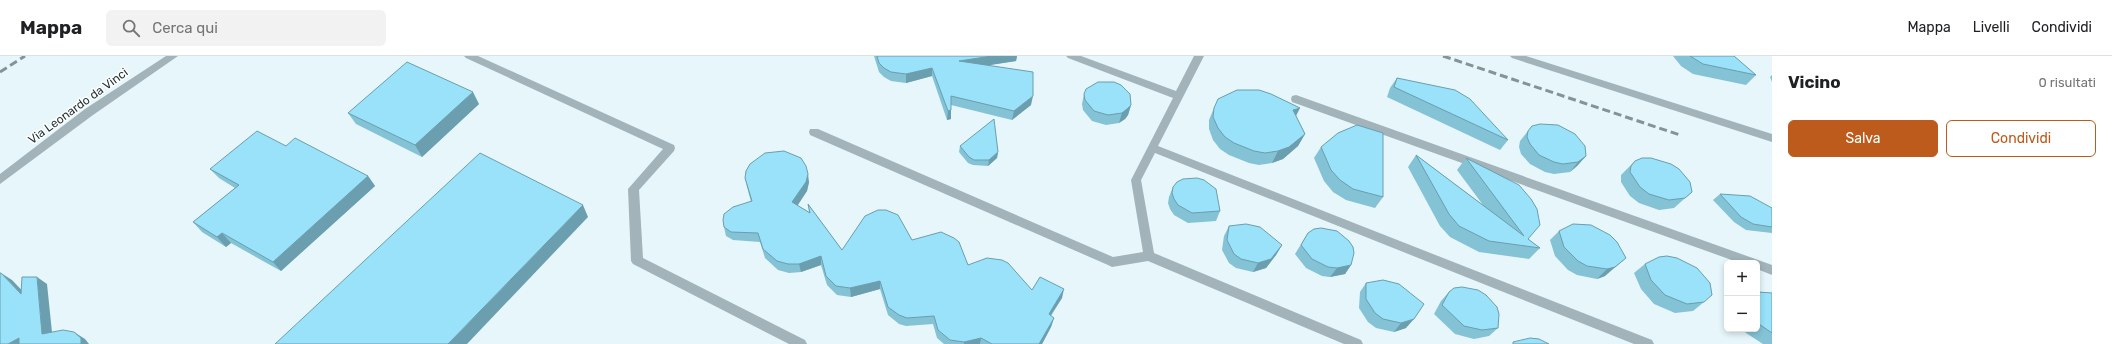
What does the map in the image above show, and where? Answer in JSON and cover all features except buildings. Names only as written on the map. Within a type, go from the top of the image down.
[{"type":"street","name":"Via Leonardo da Vinci","points":[[0,180],[89,112],[173,56]]},
{"type":"street","points":[[469,56],[670,148],[633,189],[637,260],[801,344]]},
{"type":"street","points":[[1071,56],[1178,96]]},
{"type":"street","points":[[1149,256],[1136,180],[1199,56]]},
{"type":"street","points":[[1514,56],[1772,138]]},
{"type":"street","points":[[1296,99],[1746,260]]},
{"type":"street","points":[[814,132],[1112,262],[1149,256],[1357,344]]},
{"type":"street","points":[[1152,148],[1648,344]]},
{"type":"street","points":[[1760,265],[1772,270]]},
{"type":"railway","points":[[0,72],[25,56]]},
{"type":"railway","points":[[1443,56],[1680,135]]}]
